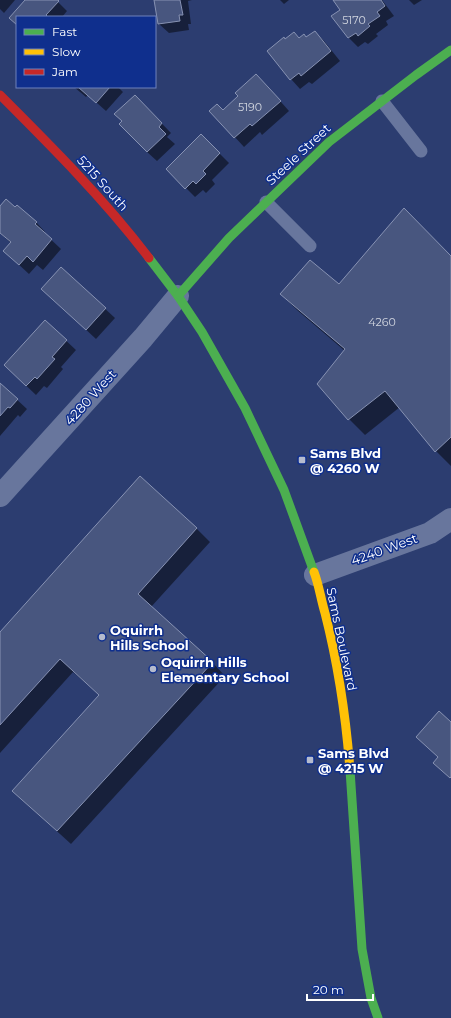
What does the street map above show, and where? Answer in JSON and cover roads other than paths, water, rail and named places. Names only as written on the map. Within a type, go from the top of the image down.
[{"type":"street","name":"Steele Street","points":[[178,296],[229,238],[329,142],[451,50]]},
{"type":"street","name":"5215 South","points":[[3,104],[70,165],[128,230],[178,296]]},
{"type":"street","name":"4280 West","points":[[0,496],[138,344],[178,296]]},
{"type":"street","name":"Sams Boulevard","points":[[178,296],[202,332],[245,408],[284,490],[315,575],[329,630],[340,685],[348,744],[362,949],[371,998],[378,1018]]},
{"type":"street","name":"4240 West","points":[[315,575],[430,532],[451,519]]},
{"type":"lane","points":[[382,101],[421,151]]},
{"type":"lane","points":[[266,202],[310,246]]},
{"type":"place","name":"Sams Blvd @ 4260 W","points":[[302,460]]},
{"type":"place","name":"Oquirrh Hills School","points":[[102,637]]},
{"type":"place","name":"Oquirrh Hills Elementary School","points":[[153,669]]},
{"type":"place","name":"Sams Blvd @ 4215 W","points":[[310,760]]}]
